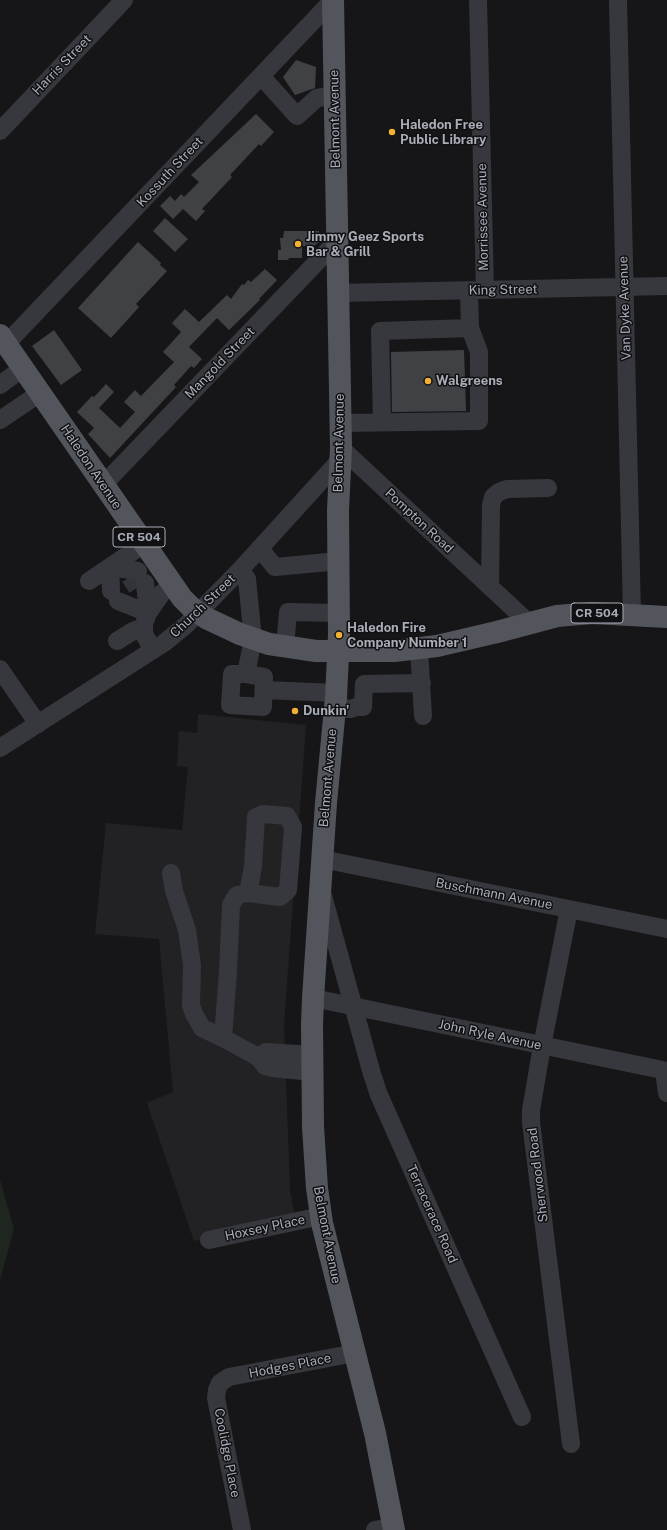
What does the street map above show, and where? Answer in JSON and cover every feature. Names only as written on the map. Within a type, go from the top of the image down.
[{"type":"main road","name":"Belmont Avenue","points":[[333,0],[341,454],[338,510],[338,651],[342,703],[322,859],[313,998],[312,1064],[314,1160],[321,1216],[375,1433],[388,1529]]},
{"type":"main road","name":"Haledon Avenue","points":[[3,340],[182,598],[199,613],[221,626],[254,639],[285,647],[316,651],[338,651]]},
{"type":"main road","name":"CR 504","points":[[338,651],[394,651],[419,649],[575,613],[667,617]]},
{"type":"street","name":"Harris Street","points":[[0,131],[124,0]]},
{"type":"street","name":"Kossuth Street","points":[[3,340],[261,76],[333,0]]},
{"type":"street","name":"Morrissee Avenue","points":[[382,422],[479,421],[479,352],[470,328],[477,290],[478,0]]},
{"type":"street","name":"Van Dyke Avenue","points":[[618,0],[632,615]]},
{"type":"street","points":[[261,76],[297,116],[317,98],[335,95]]},
{"type":"street","name":"Mangold Street","points":[[103,485],[337,241]]},
{"type":"street","name":"King Street","points":[[338,293],[667,286]]},
{"type":"street","points":[[340,423],[382,422],[380,331],[470,328]]},
{"type":"street","points":[[0,385],[23,368]]},
{"type":"street","points":[[0,420],[40,393]]},
{"type":"street","name":"Church Street","points":[[0,748],[153,650],[186,626],[260,549],[341,454]]},
{"type":"street","name":"Pompton Road","points":[[341,454],[529,623]]},
{"type":"street","points":[[493,590],[491,505],[493,497],[499,492],[507,489],[548,488]]},
{"type":"street","points":[[89,582],[144,544]]},
{"type":"street","points":[[260,549],[275,568],[338,560]]},
{"type":"street","points":[[110,567],[128,586],[146,620],[144,634],[153,650]]},
{"type":"street","points":[[110,567],[128,586],[146,620]]},
{"type":"street","points":[[240,570],[247,579],[254,639],[246,674]]},
{"type":"street","points":[[117,641],[133,631],[146,620],[162,593],[172,585]]},
{"type":"street","points":[[285,647],[288,612],[339,613]]},
{"type":"street","points":[[419,649],[423,716]]},
{"type":"street","points":[[0,669],[38,724]]},
{"type":"street","points":[[232,674],[246,674],[264,677],[263,707],[230,705],[232,674]]},
{"type":"street","points":[[264,690],[363,707],[364,684],[422,683]]},
{"type":"street","points":[[223,1038],[231,905],[237,895],[248,892],[280,897],[288,890],[293,827],[287,816],[263,814],[256,817],[253,867],[248,892]]},
{"type":"street","name":"Buschmann Avenue","points":[[322,859],[667,929]]},
{"type":"street","points":[[171,874],[174,891],[187,930],[192,965],[191,1005],[202,1028],[258,1057],[266,1052],[312,1064]]},
{"type":"street","name":"Belmont Avenue","points":[[320,885],[354,1007]]},
{"type":"street","name":"Sherwood Road","points":[[569,909],[532,1100],[531,1122],[570,1444]]},
{"type":"street","name":"John Ryle Avenue","points":[[313,998],[666,1071]]},
{"type":"street","name":"Terracerace Road","points":[[354,1007],[379,1095],[522,1417]]},
{"type":"street","points":[[666,1071],[667,1093]]},
{"type":"street","name":"Hoxsey Place","points":[[209,1240],[321,1216]]},
{"type":"street","name":"Hodges Place","points":[[225,1378],[355,1354]]},
{"type":"street","name":"Coolidge Place","points":[[225,1378],[220,1383],[216,1398],[242,1530]]},
{"type":"shaded area","points":[[198,714],[306,725],[284,1024],[290,1191],[296,1222],[194,1241],[147,1103],[173,1092],[159,939],[95,934],[106,823],[182,830],[188,767],[177,766],[179,731],[197,733]]},
{"type":"shaded area","points":[[0,1180],[14,1229],[0,1280]]},
{"type":"building","points":[[296,60],[316,67],[315,88],[295,95],[283,77]]},
{"type":"building","points":[[256,114],[274,132],[261,146],[259,144],[230,175],[232,177],[202,209],[205,211],[196,221],[183,209],[173,219],[160,206],[170,196],[175,201],[181,194],[184,197],[199,182],[191,175]]},
{"type":"building","points":[[165,218],[188,239],[175,252],[153,231]]},
{"type":"building","name":"Jimmy Geez Sports Bar & Grill","points":[[284,231],[319,231],[319,242],[314,246],[302,246],[302,258],[278,260],[278,250],[281,250],[280,238],[283,238]]},
{"type":"building","points":[[138,242],[161,263],[160,265],[167,271],[136,304],[139,307],[111,338],[78,308]]},
{"type":"building","points":[[265,269],[277,280],[259,299],[260,300],[229,330],[217,318],[189,347],[202,359],[194,368],[191,366],[174,385],[176,387],[110,458],[88,434],[94,428],[77,412],[106,384],[114,392],[99,408],[120,428],[135,412],[124,402],[135,390],[141,396],[174,362],[163,352],[181,332],[172,323],[185,309],[199,322],[227,295],[231,299],[242,284],[244,285],[248,280],[251,282]]},
{"type":"building","points":[[54,330],[82,370],[61,385],[32,346]]},
{"type":"building","name":"Walgreens","points":[[464,350],[466,411],[392,412],[391,352]]},
{"type":"tunnel","points":[[130,577],[137,588]]},
{"type":"place","name":"Haledon Free Public Library","points":[[392,132]]},
{"type":"place","name":"Jimmy Geez Sports Bar & Grill","points":[[298,244]]},
{"type":"place","name":"Walgreens","points":[[428,381]]},
{"type":"place","name":"Haledon Fire Company Number 1","points":[[339,635]]},
{"type":"place","name":"Dunkin'","points":[[295,711]]}]
